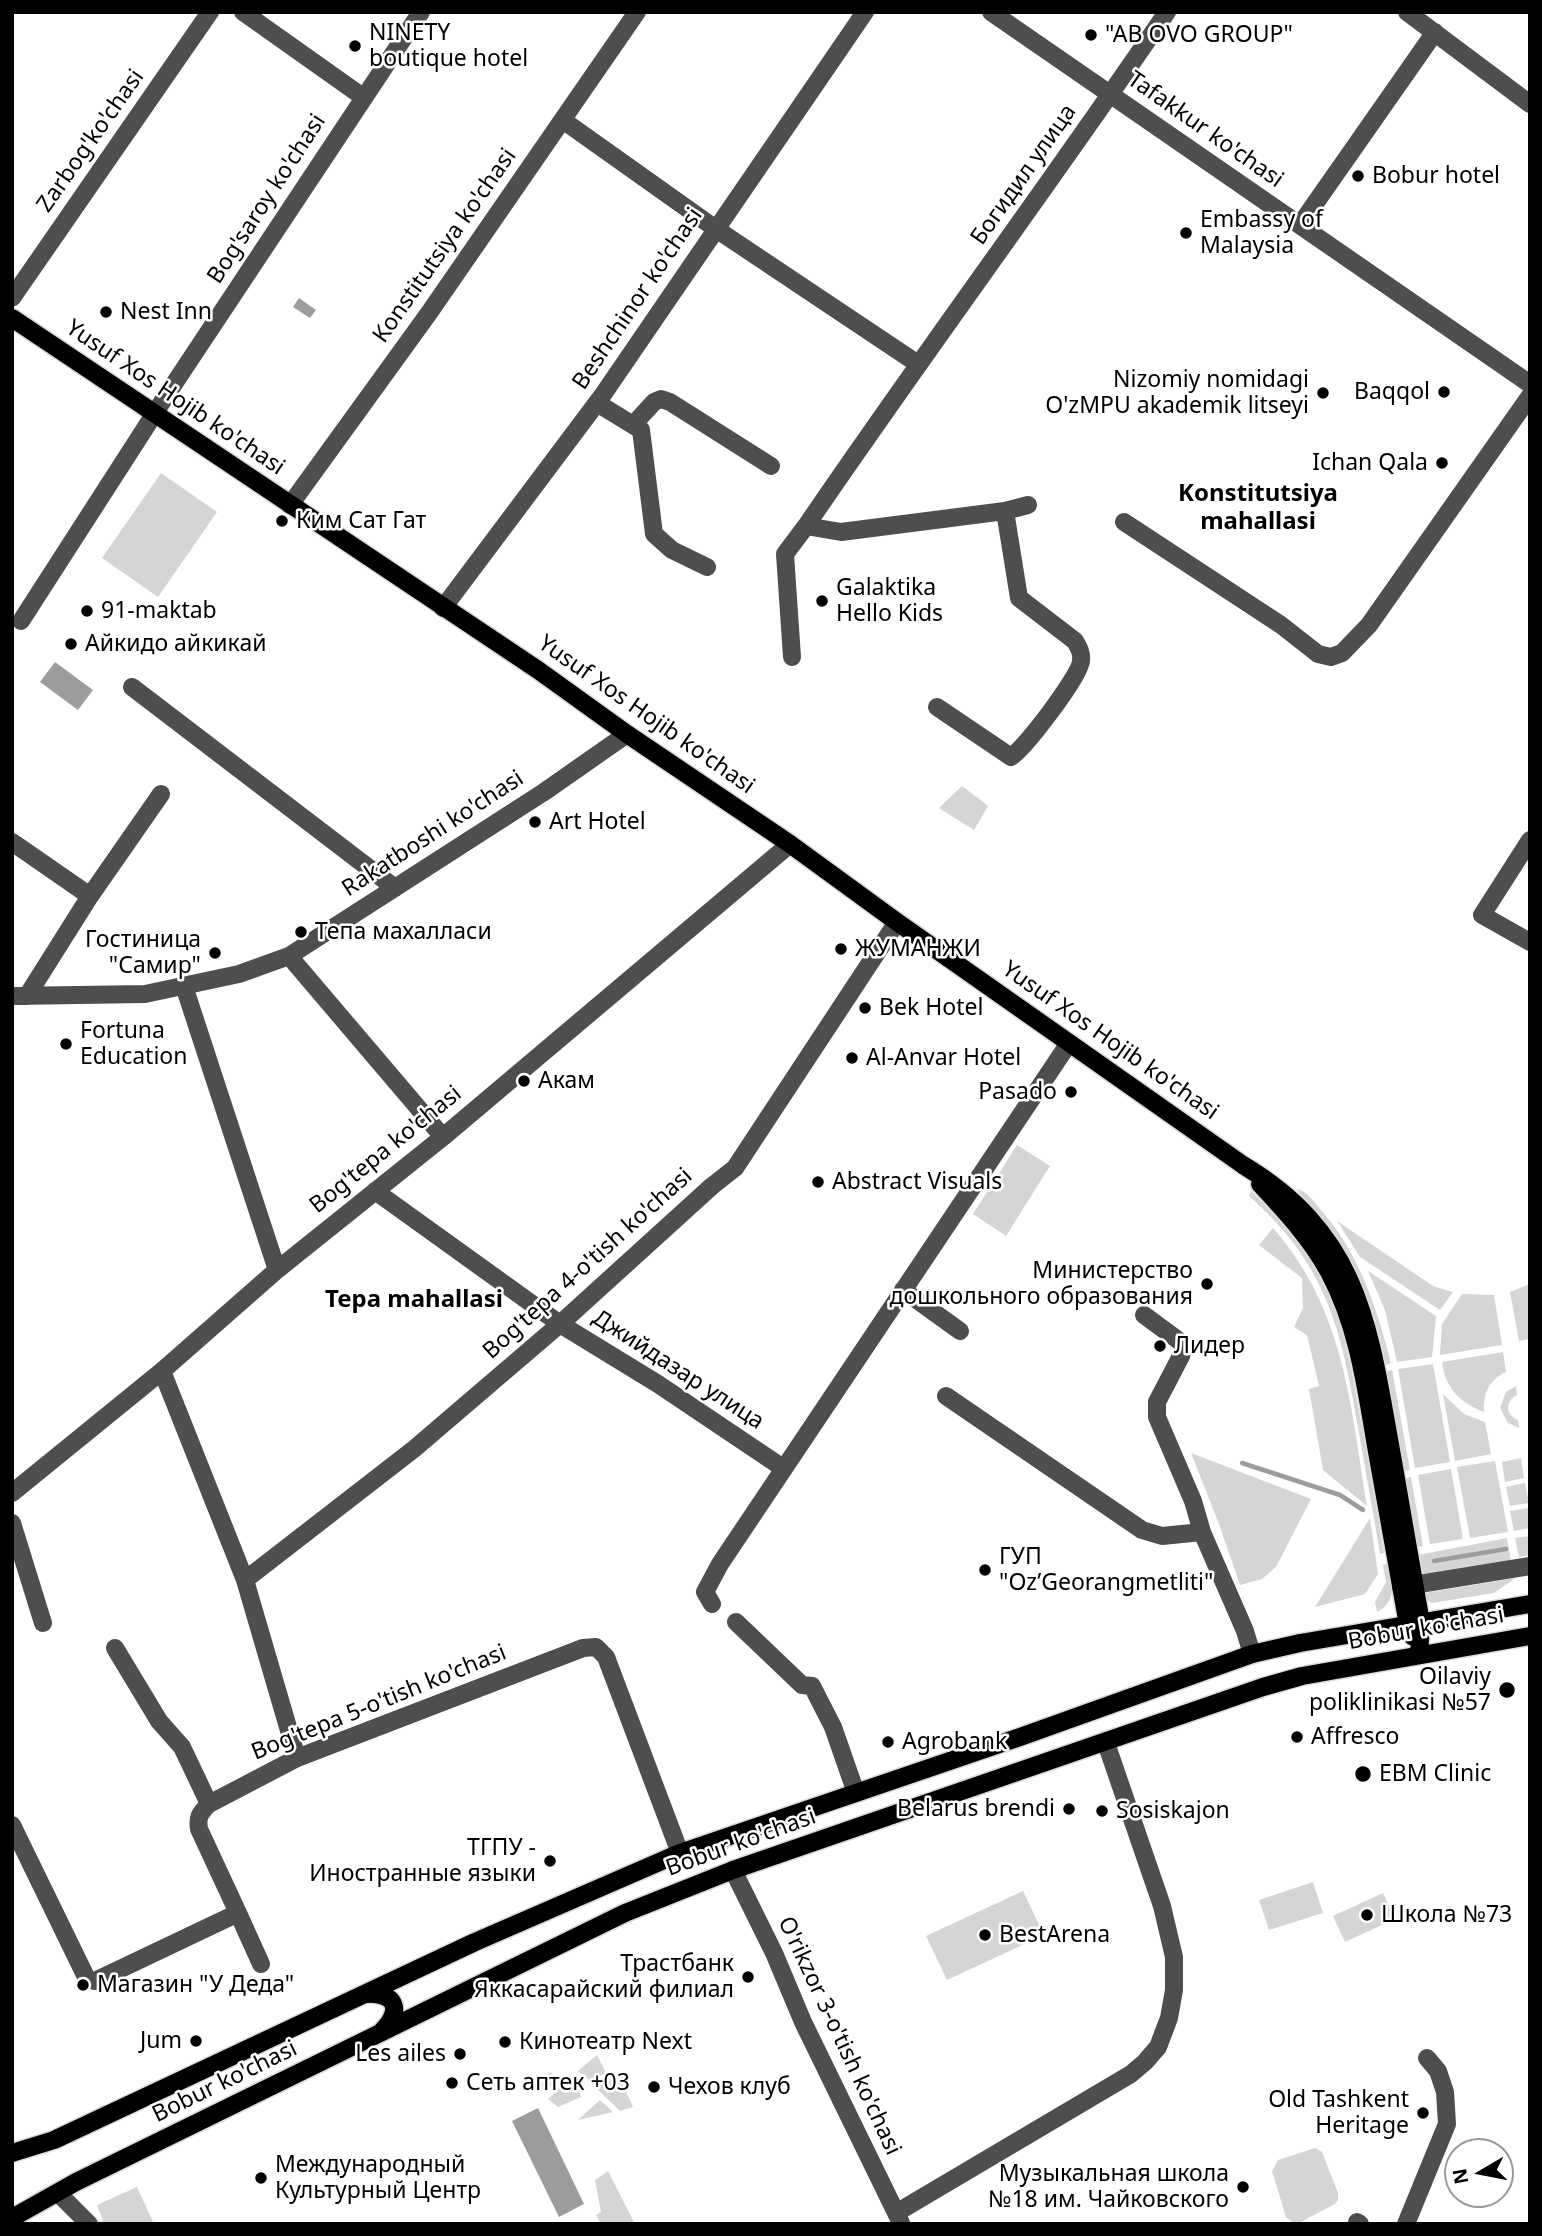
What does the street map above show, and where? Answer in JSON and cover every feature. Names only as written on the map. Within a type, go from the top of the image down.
[{"type":"main road","name":"Yusuf Xos Hojib ko'chasi","points":[[12,318],[538,670],[1282,1190],[1305,1213],[1334,1251],[1356,1293],[1366,1320],[1377,1369],[1419,1655]]},
{"type":"main road","name":"Bobur ko'chasi","points":[[12,2153],[54,2140],[487,1937],[680,1853],[979,1752],[1252,1654],[1530,1604]]},
{"type":"main road","name":"Bobur ko'chasi","points":[[13,2218],[58,2193],[625,1913],[733,1870],[1274,1684],[1302,1676],[1530,1636]]},
{"type":"main road","points":[[979,1752],[990,1783]]},
{"type":"main road","points":[[363,1994],[379,1993],[387,1996],[392,2003],[395,2012],[391,2022],[379,2033]]},
{"type":"street","name":"Zarbog'ko'chasi","points":[[12,298],[210,12]]},
{"type":"street","points":[[243,12],[363,97]]},
{"type":"street","name":"Bog'saroy ko'chasi","points":[[21,621],[421,12]]},
{"type":"street","name":"Konstitutsiya ko'chasi","points":[[290,505],[564,121],[638,12]]},
{"type":"street","name":"Beshchinor ko'chasi","points":[[443,608],[597,403],[865,12]]},
{"type":"street","name":"Tafakkur ko'chasi","points":[[991,12],[1530,384]]},
{"type":"street","name":"Богидил улица","points":[[792,657],[785,554],[1167,12]]},
{"type":"street","points":[[1407,12],[1530,104]]},
{"type":"street","points":[[1300,225],[1435,32]]},
{"type":"street","points":[[564,121],[716,229],[918,364]]},
{"type":"street","points":[[1124,522],[1281,625],[1318,654],[1331,657],[1342,653],[1369,625],[1530,396]]},
{"type":"street","points":[[633,425],[654,402],[661,399],[670,402],[771,466]]},
{"type":"street","points":[[597,403],[641,430],[654,534],[672,550],[707,567]]},
{"type":"street","points":[[806,526],[841,532],[1005,511],[1028,505]]},
{"type":"street","points":[[937,707],[1011,757],[1024,746],[1048,715],[1082,664],[1081,650],[1075,641],[1019,598],[1005,511]]},
{"type":"street","points":[[132,687],[395,888]]},
{"type":"street","name":"Rakatboshi ko'chasi","points":[[19,996],[125,996],[257,969],[289,956],[544,792],[627,734]]},
{"type":"street","points":[[19,996],[161,794]]},
{"type":"street","points":[[1530,840],[1482,915],[1530,942]]},
{"type":"street","points":[[12,842],[90,896]]},
{"type":"street","name":"Bog'tepa ko'chasi","points":[[12,1493],[162,1371],[277,1270],[443,1137],[790,844]]},
{"type":"street","name":"Bog'tepa 4-o'tish ko'chasi","points":[[245,1580],[414,1449],[560,1324],[735,1168],[897,922]]},
{"type":"street","points":[[289,956],[443,1137]]},
{"type":"street","points":[[184,986],[277,1270]]},
{"type":"street","points":[[712,1604],[705,1592],[720,1564],[1069,1043]]},
{"type":"street","name":"Джийдазар улица","points":[[375,1191],[560,1324],[658,1384],[783,1468]]},
{"type":"street","points":[[903,1290],[960,1331]]},
{"type":"street","points":[[1144,1315],[1182,1343],[1181,1356],[1157,1402],[1157,1416],[1194,1501],[1202,1532],[1245,1631],[1252,1654]]},
{"type":"street","points":[[162,1371],[245,1580],[297,1758]]},
{"type":"street","points":[[946,1396],[1142,1530],[1162,1536],[1202,1532]]},
{"type":"street","points":[[12,1523],[43,1623]]},
{"type":"street","points":[[1407,1586],[1530,1566]]},
{"type":"street","points":[[736,1622],[802,1685],[812,1686],[833,1727],[856,1793]]},
{"type":"street","name":"Bog'tepa 5-o'tish ko'chasi","points":[[209,1804],[297,1758],[583,1648],[596,1647],[606,1657],[680,1853]]},
{"type":"street","points":[[115,1648],[159,1721],[182,1747],[209,1804],[200,1813],[197,1821],[199,1829],[261,1964]]},
{"type":"street","points":[[899,2219],[1125,2077],[1145,2062],[1158,2047],[1170,2018],[1174,1990],[1174,1957],[1162,1906],[1106,1743]]},
{"type":"street","points":[[12,1825],[87,1979],[95,1981],[238,1913]]},
{"type":"street","name":"O'rikzor 3-o'tish ko'chasi","points":[[733,1870],[899,2219]]},
{"type":"street","points":[[1406,2224],[1447,2124],[1445,2092],[1438,2071],[1427,2058]]},
{"type":"street","points":[[58,2193],[89,2224]]},
{"type":"shaded area","points":[[299,298],[316,310],[310,318],[293,307]]},
{"type":"shaded area","points":[[161,473],[217,512],[158,597],[102,558]]},
{"type":"shaded area","points":[[55,662],[93,690],[78,710],[40,682]]},
{"type":"shaded area","points":[[962,786],[988,806],[974,830],[939,808]]},
{"type":"shaded area","points":[[1017,1145],[1050,1166],[1006,1236],[973,1214]]},
{"type":"shaded area","points":[[1296,1189],[1307,1194],[1346,1244],[1373,1302],[1391,1363],[1386,1365],[1372,1310],[1355,1271],[1328,1229]]},
{"type":"shaded area","points":[[1251,1191],[1307,1254],[1336,1312],[1351,1366],[1384,1553],[1380,1554],[1352,1391],[1337,1329],[1313,1273],[1297,1247],[1249,1196]]},
{"type":"shaded area","points":[[1337,1221],[1433,1286],[1453,1292],[1440,1310],[1360,1257]]},
{"type":"shaded area","points":[[1273,1228],[1316,1292],[1330,1325],[1349,1395],[1367,1506],[1323,1470],[1309,1389],[1319,1386],[1307,1335],[1294,1327],[1303,1308],[1302,1278],[1259,1245]]},
{"type":"shaded area","points":[[1368,1271],[1436,1316],[1432,1357],[1397,1362],[1385,1310]]},
{"type":"shaded area","points":[[1530,1284],[1530,1339],[1519,1341],[1510,1292]]},
{"type":"shaded area","points":[[1462,1294],[1494,1295],[1502,1345],[1440,1355],[1442,1324]]},
{"type":"shaded area","points":[[1503,1352],[1506,1372],[1488,1388],[1484,1412],[1461,1399],[1450,1387],[1442,1362]]},
{"type":"shaded area","points":[[1433,1364],[1450,1462],[1415,1468],[1398,1369]]},
{"type":"shaded area","points":[[1392,1370],[1410,1470],[1404,1471],[1387,1371]]},
{"type":"shaded area","points":[[1516,1386],[1517,1395],[1510,1401],[1508,1408],[1511,1415],[1518,1420],[1519,1428],[1508,1423],[1500,1408],[1506,1392]]},
{"type":"shaded area","points":[[1443,1394],[1464,1414],[1485,1422],[1491,1454],[1455,1461]]},
{"type":"shaded area","points":[[1191,1453],[1311,1499],[1276,1567],[1262,1579],[1240,1585]]},
{"type":"shaded area","points":[[1521,1458],[1524,1478],[1505,1482],[1502,1462]]},
{"type":"shaded area","points":[[1495,1461],[1508,1532],[1470,1538],[1457,1467]]},
{"type":"shaded area","points":[[1451,1469],[1463,1539],[1430,1544],[1418,1475]]},
{"type":"shaded area","points":[[1411,1477],[1423,1546],[1417,1547],[1406,1478]]},
{"type":"shaded area","points":[[1525,1483],[1529,1503],[1510,1506],[1506,1487]]},
{"type":"shaded area","points":[[1529,1508],[1530,1528],[1514,1531],[1510,1511]]},
{"type":"shaded area","points":[[1370,1518],[1378,1574],[1365,1594],[1315,1607]]},
{"type":"shaded area","points":[[1530,1536],[1530,1555],[1519,1557],[1515,1538]]},
{"type":"shaded area","points":[[1507,1538],[1511,1561],[1425,1575],[1420,1569],[1418,1555]]},
{"type":"shaded area","points":[[1391,1563],[1391,1597],[1377,1612],[1375,1602],[1386,1582],[1383,1565]]},
{"type":"shaded area","points":[[1516,1578],[1494,1593],[1432,1603],[1426,1600],[1425,1593]]},
{"type":"shaded area","points":[[1313,1882],[1323,1913],[1269,1930],[1259,1900]]},
{"type":"shaded area","name":"BestArena","points":[[1023,1891],[1044,1935],[947,1980],[926,1936]]},
{"type":"shaded area","points":[[1383,1893],[1395,1919],[1345,1942],[1333,1916]]},
{"type":"shaded area","points":[[597,2055],[606,2073],[590,2081],[578,2071]]},
{"type":"shaded area","points":[[551,2072],[556,2082],[544,2091],[536,2079]]},
{"type":"shaded area","points":[[574,2075],[581,2097],[558,2107],[548,2099]]},
{"type":"shaded area","points":[[619,2076],[633,2107],[620,2111],[594,2086]]},
{"type":"shaded area","points":[[600,2100],[613,2112],[578,2120]]},
{"type":"shaded area","points":[[538,2108],[584,2204],[559,2217],[512,2121]]},
{"type":"shaded area","points":[[1315,2148],[1322,2152],[1338,2193],[1338,2200],[1299,2223],[1292,2222],[1286,2217],[1272,2171],[1278,2160]]},
{"type":"shaded area","points":[[608,2171],[635,2224],[601,2224],[596,2215],[601,2212],[595,2180]]},
{"type":"shaded area","points":[[137,2187],[154,2224],[104,2224],[97,2205]]},
{"type":"waterway","points":[[1242,1463],[1340,1495],[1363,1510]]},
{"type":"waterway","points":[[1434,1561],[1506,1549]]},
{"type":"place","name":"\"AB OVO GROUP\"","points":[[1091,35]]},
{"type":"place","name":"NINETY boutique hotel","points":[[355,46]]},
{"type":"place","name":"Bobur hotel","points":[[1358,176]]},
{"type":"place","name":"Embassy of Malaysia","points":[[1186,233]]},
{"type":"place","name":"Nest Inn","points":[[106,312]]},
{"type":"place","name":"Baqqol","points":[[1444,392]]},
{"type":"place","name":"Nizomiy nomidagi O'zMPU akademik litseyi","points":[[1323,393]]},
{"type":"place","name":"Ichan Qala","points":[[1442,463]]},
{"type":"place","name":"Ким Сат Гат","points":[[282,521]]},
{"type":"place","name":"Galaktika Hello Kids","points":[[822,601]]},
{"type":"place","name":"91-maktab","points":[[87,611]]},
{"type":"place","name":"Айкидо айкикай","points":[[71,644]]},
{"type":"place","name":"Art Hotel","points":[[535,822]]},
{"type":"place","name":"Тепа махалласи","points":[[301,932]]},
{"type":"place","name":"ЖУМАНЖИ","points":[[841,949]]},
{"type":"place","name":"Гостиница \"Самир\"","points":[[215,953]]},
{"type":"place","name":"Bek Hotel","points":[[865,1008]]},
{"type":"place","name":"Fortuna Education","points":[[66,1044]]},
{"type":"place","name":"Al-Anvar Hotel","points":[[852,1058]]},
{"type":"place","name":"Акам","points":[[524,1081]]},
{"type":"place","name":"Pasado","points":[[1071,1092]]},
{"type":"place","name":"Abstract Visuals","points":[[818,1182]]},
{"type":"place","name":"Министерство дошкольного образования","points":[[1207,1284]]},
{"type":"place","name":"Лидер","points":[[1160,1346]]},
{"type":"place","name":"ГУП \"Oz’Georangmetliti\"","points":[[985,1570]]},
{"type":"place","name":"Oilaviy poliklinikasi №57","points":[[1507,1690]]},
{"type":"place","name":"Affresco","points":[[1297,1737]]},
{"type":"place","name":"Agrobank","points":[[888,1742]]},
{"type":"place","name":"EBM Clinic","points":[[1363,1774]]},
{"type":"place","name":"Belarus brendi","points":[[1069,1809]]},
{"type":"place","name":"Sosiskajon","points":[[1102,1811]]},
{"type":"place","name":"ТГПУ - Иностранные языки","points":[[550,1861]]},
{"type":"place","name":"Школа №73","points":[[1367,1915]]},
{"type":"place","name":"BestArena","points":[[985,1935]]},
{"type":"place","name":"Трастбанк Яккасарайский филиал","points":[[748,1977]]},
{"type":"place","name":"Магазин \"У Деда\"","points":[[83,1985]]},
{"type":"place","name":"Jum","points":[[196,2041]]},
{"type":"place","name":"Кинотеатр Next","points":[[505,2042]]},
{"type":"place","name":"Les ailes","points":[[460,2054]]},
{"type":"place","name":"Сеть аптек +03","points":[[452,2083]]},
{"type":"place","name":"Чехов клуб","points":[[654,2087]]},
{"type":"place","name":"Old Tashkent Heritage","points":[[1423,2113]]},
{"type":"place","name":"Международный Культурный Центр","points":[[261,2178]]},
{"type":"place","name":"Музыкальная школа №18 им. Чайковского","points":[[1243,2187]]},
{"type":"district","name":"Konstitutsiya mahallasi","points":[[1258,508]]},
{"type":"district","name":"Tepa mahallasi","points":[[414,1300]]}]
